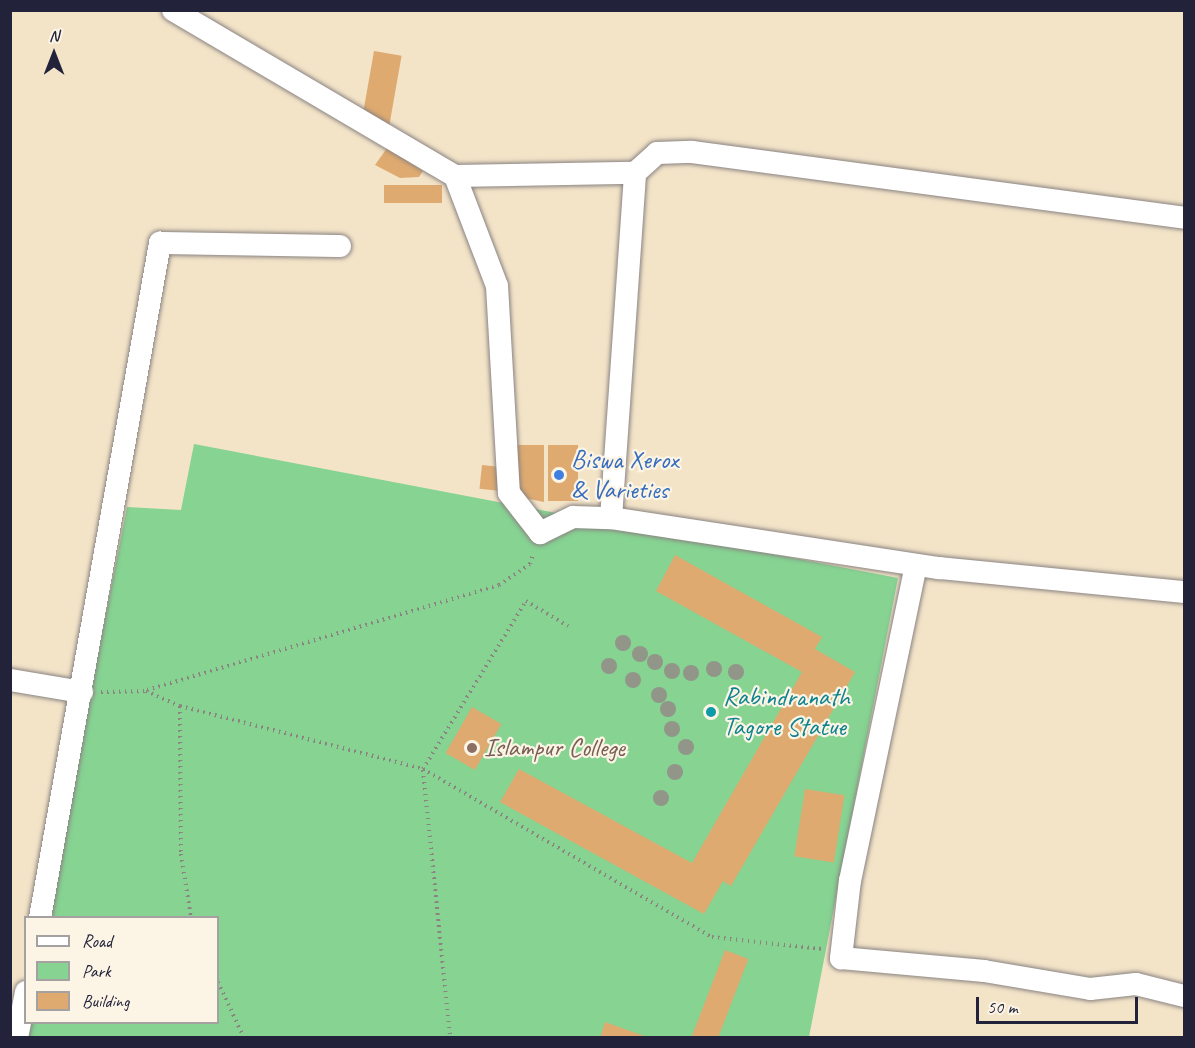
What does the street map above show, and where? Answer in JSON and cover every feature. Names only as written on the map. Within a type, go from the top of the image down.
[{"type":"street","points":[[173,10],[455,176],[635,173],[657,153],[692,152],[1185,218]]},
{"type":"street","points":[[611,518],[635,173]]},
{"type":"street","points":[[455,176],[497,286],[509,493],[540,533],[573,517],[611,518],[916,565],[1114,589],[1185,592]]},
{"type":"street","points":[[40,916],[160,243],[340,246]]},
{"type":"street","points":[[916,565],[850,880],[841,958],[984,971],[1090,988],[1136,984],[1185,996]]},
{"type":"street","points":[[10,680],[82,692]]},
{"type":"street","points":[[17,1038],[24,1002]]},
{"type":"path","points":[[82,692],[146,691],[499,585],[530,564],[540,533]]},
{"type":"path","points":[[450,1038],[423,769],[526,601],[568,626]]},
{"type":"path","points":[[146,691],[180,706],[423,769],[712,937],[805,946],[841,958]]},
{"type":"path","points":[[180,706],[181,854],[191,916]]},
{"type":"path","points":[[219,984],[243,1038]]},
{"type":"green space","name":"Islampur College","points":[[194,444],[898,578],[809,1037],[22,1038],[26,1024],[219,1024],[219,916],[46,916],[127,507],[181,510]]},
{"type":"building","points":[[374,51],[402,56],[389,128],[361,123]]},
{"type":"building","points":[[387,148],[423,171],[419,177],[400,178],[375,165]]},
{"type":"building","points":[[384,185],[442,185],[442,203],[384,203]]},
{"type":"building","points":[[516,445],[544,445],[544,502],[524,498],[517,488]]},
{"type":"building","points":[[548,445],[578,445],[578,501],[548,501]]},
{"type":"building","points":[[482,465],[501,467],[498,491],[479,489]]},
{"type":"building","points":[[675,555],[822,637],[815,649],[855,672],[731,886],[723,881],[704,914],[500,802],[519,769],[692,863],[802,672],[656,591]]},
{"type":"building","points":[[472,707],[501,724],[475,770],[446,753]]},
{"type":"building","points":[[805,789],[845,795],[834,862],[794,856]]},
{"type":"building","points":[[725,950],[748,959],[718,1038],[691,1038]]},
{"type":"building","points":[[605,1022],[647,1037],[647,1038],[600,1038]]},
{"type":"place","name":"Biswa Xerox & Varieties","points":[[559,475]]},
{"type":"place","name":"Rabindranath Tagore Statue","points":[[711,712]]},
{"type":"place","name":"Islampur College","points":[[472,748]]}]
